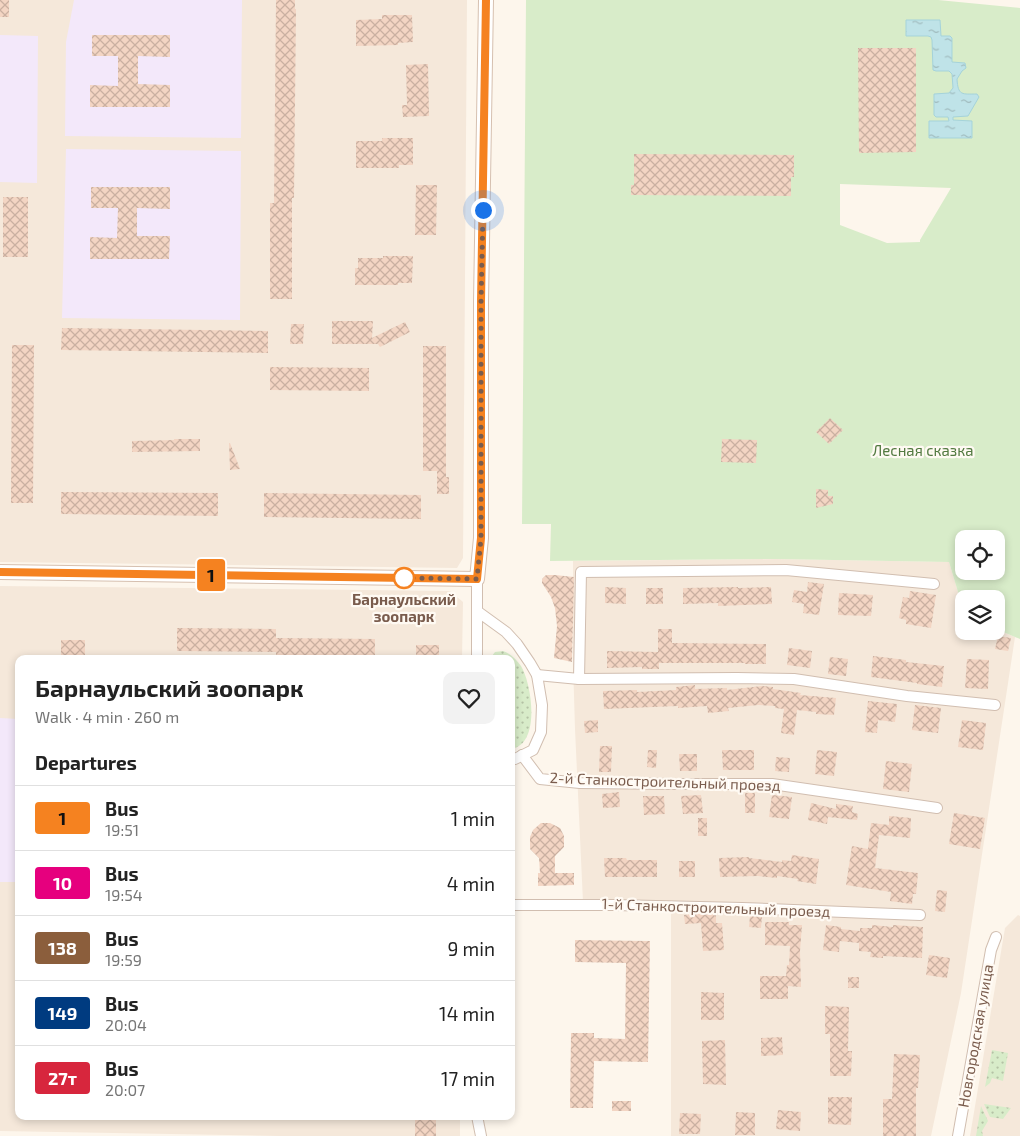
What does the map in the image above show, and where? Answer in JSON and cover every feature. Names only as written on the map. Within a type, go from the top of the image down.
[{"type":"street","points":[[477,655],[477,579],[482,521],[481,302],[486,0]]},
{"type":"street","points":[[579,679],[581,572],[786,570],[934,584]]},
{"type":"street","points":[[0,572],[477,579]]},
{"type":"street","points":[[477,612],[512,638],[537,676],[542,705],[541,732],[532,750],[515,759]]},
{"type":"street","points":[[537,676],[579,679],[794,679],[907,696],[995,705]]},
{"type":"street","name":"2-й Станкостроительный проезд","points":[[522,755],[540,779],[580,783],[772,784],[937,808]]},
{"type":"street","name":"1-й Станкостроительный проезд","points":[[515,905],[613,904],[920,915]]},
{"type":"street","name":"Новгородская улица","points":[[958,1136],[991,950],[996,937]]},
{"type":"street","points":[[478,1120],[481,1136]]},
{"type":"shaded area","points":[[0,0],[467,0],[463,558],[457,568],[0,562]]},
{"type":"shaded area","points":[[74,0],[242,0],[241,138],[65,136],[66,42]]},
{"type":"shaded area","points":[[0,35],[38,36],[37,183],[0,182]]},
{"type":"shaded area","points":[[66,149],[241,151],[240,320],[62,318]]},
{"type":"shaded area","points":[[776,559],[949,562],[957,590],[955,590],[955,640],[1005,640],[1005,633],[1015,637],[961,993],[931,1136],[671,1136],[671,903],[583,902],[573,662],[573,561]]},
{"type":"shaded area","points":[[0,586],[450,591],[463,602],[462,655],[15,655],[15,1120],[460,1120],[460,1136],[281,1136],[0,1131]]},
{"type":"shaded area","points":[[0,718],[15,719],[15,882],[0,882]]},
{"type":"shaded area","points":[[1018,915],[1020,916],[1020,1136],[970,1136],[1005,928]]},
{"type":"green space","name":"Лесная сказка","points":[[526,0],[938,0],[1020,8],[1020,639],[1005,633],[1005,590],[957,590],[949,562],[776,559],[550,561],[551,524],[522,524]],"holes":[[[840,184],[951,188],[920,242],[887,243],[840,225]]]},
{"type":"green space","points":[[503,651],[510,655],[493,655],[495,652]]},
{"type":"green space","points":[[515,659],[525,675],[531,699],[530,726],[527,737],[520,745],[515,747]]},
{"type":"green space","points":[[992,1050],[1008,1053],[1003,1081],[992,1078],[985,1087]]},
{"type":"green space","points":[[984,1104],[1011,1108],[1003,1119],[990,1117]]},
{"type":"green space","points":[[981,1106],[988,1121],[982,1131],[983,1136],[976,1136]]},
{"type":"water","points":[[906,20],[940,20],[941,36],[950,36],[952,38],[952,62],[965,63],[966,68],[957,79],[958,89],[962,93],[977,94],[979,97],[968,116],[953,117],[953,120],[972,121],[972,138],[929,138],[929,121],[949,121],[948,117],[936,117],[934,115],[934,94],[949,93],[953,88],[952,74],[949,71],[933,70],[931,37],[906,36]]},
{"type":"building","points":[[0,0],[9,0],[9,17],[0,17]]},
{"type":"building","points":[[276,0],[295,0],[296,9],[292,299],[270,299],[270,203],[274,203]]},
{"type":"building","points":[[382,15],[412,15],[413,42],[398,43],[398,45],[356,46],[356,20],[382,19]]},
{"type":"building","points":[[92,35],[170,35],[170,57],[138,56],[138,84],[170,85],[170,107],[90,107],[90,85],[118,86],[118,56],[92,56]]},
{"type":"building","points":[[858,48],[916,48],[916,152],[859,153]]},
{"type":"building","points":[[428,64],[429,116],[403,117],[402,105],[407,105],[406,65]]},
{"type":"building","points":[[382,138],[413,138],[413,165],[399,165],[399,168],[356,168],[356,141],[382,141]]},
{"type":"building","points":[[634,154],[794,155],[794,177],[791,177],[791,196],[631,195],[631,185],[634,185]]},
{"type":"building","points":[[416,185],[437,185],[436,235],[415,235]]},
{"type":"building","points":[[91,187],[170,187],[170,209],[137,208],[137,236],[170,236],[169,259],[90,259],[90,237],[117,238],[118,208],[91,208]]},
{"type":"building","points":[[3,197],[28,197],[28,257],[3,257]]},
{"type":"building","points":[[383,256],[413,256],[412,283],[398,283],[398,285],[355,285],[355,268],[358,268],[358,258],[383,258]]},
{"type":"building","points":[[332,321],[373,321],[372,338],[405,322],[410,332],[380,347],[378,344],[332,344]]},
{"type":"building","points":[[291,324],[304,324],[303,344],[290,344]]},
{"type":"building","points":[[62,328],[268,331],[268,353],[61,350]]},
{"type":"building","points":[[12,345],[34,345],[33,503],[11,503]]},
{"type":"building","points":[[423,346],[446,346],[446,477],[449,477],[449,494],[437,494],[437,471],[423,471]]},
{"type":"building","points":[[270,367],[369,368],[369,391],[270,390]]},
{"type":"building","points":[[830,418],[843,430],[829,444],[816,432]]},
{"type":"building","points":[[200,439],[200,451],[132,452],[132,441]]},
{"type":"building","points":[[722,439],[757,440],[756,463],[721,462]]},
{"type":"building","points":[[230,443],[240,469],[230,470]]},
{"type":"building","points":[[816,489],[828,490],[828,496],[833,496],[833,504],[816,508]]},
{"type":"building","points":[[61,492],[218,493],[218,516],[61,514]]},
{"type":"building","points":[[264,493],[421,495],[421,519],[264,517]]},
{"type":"building","points":[[546,575],[574,577],[572,662],[554,658],[557,626],[555,608],[551,597],[542,583],[542,579]]},
{"type":"building","points":[[808,582],[824,584],[819,615],[803,613],[804,604],[792,602],[794,590],[807,592]]},
{"type":"building","points":[[605,587],[626,588],[626,604],[605,603]]},
{"type":"building","points":[[771,587],[772,604],[718,606],[718,603],[683,604],[683,588]]},
{"type":"building","points":[[646,588],[663,588],[663,604],[646,604]]},
{"type":"building","points":[[910,591],[936,595],[931,628],[906,624],[906,620],[899,618],[903,597],[909,598]]},
{"type":"building","points":[[839,593],[873,595],[871,616],[838,615]]},
{"type":"building","points":[[177,628],[276,629],[276,638],[375,639],[375,655],[276,655],[276,652],[177,651]]},
{"type":"building","points":[[658,629],[672,629],[672,643],[766,644],[766,664],[659,663],[659,669],[642,669],[642,667],[607,668],[607,651],[658,652]]},
{"type":"building","points":[[1005,637],[1011,638],[1008,651],[995,649],[997,640],[1005,640]]},
{"type":"building","points":[[61,640],[85,640],[85,655],[61,655]]},
{"type":"building","points":[[416,645],[439,645],[439,655],[416,655]]},
{"type":"building","points":[[789,648],[812,651],[810,668],[787,665]]},
{"type":"building","points":[[873,656],[944,666],[942,687],[871,677]]},
{"type":"building","points":[[830,657],[848,659],[846,676],[828,674]]},
{"type":"building","points":[[967,659],[989,660],[988,689],[965,688]]},
{"type":"building","points":[[695,685],[695,689],[727,688],[727,690],[762,686],[773,687],[773,689],[801,693],[800,695],[836,698],[834,715],[797,710],[794,735],[781,733],[784,709],[775,708],[775,706],[758,705],[728,708],[729,711],[708,713],[707,706],[604,709],[603,691],[676,690],[676,687]]},
{"type":"building","points":[[868,701],[897,704],[895,722],[878,720],[877,733],[865,732]]},
{"type":"building","points":[[915,705],[941,708],[938,733],[912,730]]},
{"type":"building","points":[[598,720],[598,732],[585,733],[584,721]]},
{"type":"building","points":[[962,720],[986,723],[983,750],[958,747]]},
{"type":"building","points":[[600,746],[612,746],[611,772],[599,772]]},
{"type":"building","points":[[648,750],[657,750],[656,768],[647,767]]},
{"type":"building","points":[[722,750],[754,750],[754,770],[723,770]]},
{"type":"building","points":[[817,750],[837,752],[834,776],[815,774]]},
{"type":"building","points":[[679,754],[697,754],[697,771],[680,771]]},
{"type":"building","points":[[776,757],[790,758],[789,772],[775,771]]},
{"type":"building","points":[[886,761],[912,764],[909,792],[883,789]]},
{"type":"building","points":[[619,792],[620,807],[603,808],[602,794]]},
{"type":"building","points":[[745,793],[755,793],[755,813],[745,813]]},
{"type":"building","points":[[701,795],[703,813],[683,814],[681,796]]},
{"type":"building","points":[[772,795],[792,797],[789,819],[769,817]]},
{"type":"building","points":[[643,796],[664,796],[665,814],[644,815]]},
{"type":"building","points":[[811,803],[836,809],[836,804],[853,806],[852,812],[858,814],[857,820],[828,817],[827,824],[808,820]]},
{"type":"building","points":[[954,813],[985,818],[980,849],[949,844]]},
{"type":"building","points":[[889,816],[911,818],[910,838],[879,835],[875,868],[918,873],[916,894],[913,894],[912,904],[890,901],[891,892],[846,885],[852,846],[868,849],[871,823],[889,825]]},
{"type":"building","points":[[698,818],[707,818],[707,836],[698,836]]},
{"type":"building","points":[[541,823],[550,823],[560,828],[564,836],[564,847],[555,856],[555,873],[574,873],[574,885],[538,886],[538,873],[540,873],[539,858],[530,849],[530,837],[533,830]]},
{"type":"building","points":[[792,855],[819,859],[816,884],[777,876],[777,878],[758,876],[720,877],[719,858],[749,857],[782,862],[782,860],[791,861]]},
{"type":"building","points":[[604,858],[657,860],[657,877],[605,877]]},
{"type":"building","points":[[679,861],[695,861],[695,877],[679,877]]},
{"type":"building","points":[[937,890],[947,891],[945,912],[935,911]]},
{"type":"building","points":[[716,914],[716,923],[722,923],[724,950],[703,951],[701,923],[685,924],[684,915]]},
{"type":"building","points":[[750,916],[762,916],[761,928],[749,927]]},
{"type":"building","points":[[765,922],[789,922],[789,925],[802,925],[800,951],[801,987],[788,986],[788,999],[760,999],[760,976],[786,976],[787,965],[789,965],[790,946],[765,945]]},
{"type":"building","points":[[826,925],[860,931],[860,928],[872,928],[872,925],[923,927],[922,958],[870,957],[871,952],[859,951],[859,943],[840,941],[839,952],[823,950]]},
{"type":"building","points":[[575,940],[650,941],[648,1062],[594,1061],[593,1108],[570,1108],[571,1033],[594,1033],[594,1038],[625,1039],[626,963],[575,962]]},
{"type":"building","points":[[929,955],[950,958],[947,978],[926,975]]},
{"type":"building","points":[[848,977],[859,977],[859,988],[848,988]]},
{"type":"building","points":[[701,992],[724,993],[724,1020],[701,1020]]},
{"type":"building","points":[[825,1006],[849,1007],[848,1051],[852,1051],[851,1076],[830,1076],[830,1034],[825,1034]]},
{"type":"building","points":[[782,1037],[783,1055],[761,1056],[761,1038]]},
{"type":"building","points":[[725,1040],[726,1085],[703,1084],[702,1041]]},
{"type":"building","points":[[894,1054],[920,1055],[918,1088],[916,1088],[916,1136],[883,1136],[883,1099],[892,1099]]},
{"type":"building","points":[[828,1097],[852,1097],[851,1125],[828,1124]]},
{"type":"building","points":[[612,1101],[631,1101],[631,1111],[612,1111]]},
{"type":"building","points":[[778,1110],[801,1112],[800,1131],[776,1129]]},
{"type":"building","points":[[736,1112],[755,1113],[755,1135],[735,1135]]},
{"type":"building","points":[[680,1113],[701,1114],[700,1134],[679,1134]]},
{"type":"building","points":[[415,1120],[436,1120],[436,1136],[415,1136]]},
{"type":"bus line","name":"1","points":[[0,572],[477,579],[481,538],[482,496],[481,302],[486,0]]},
{"type":"place","name":"Барнаульский зоопарк","points":[[404,578]]},
{"type":"route","points":[[404,578],[477,579],[481,538],[482,496],[481,302],[483,210]]}]
